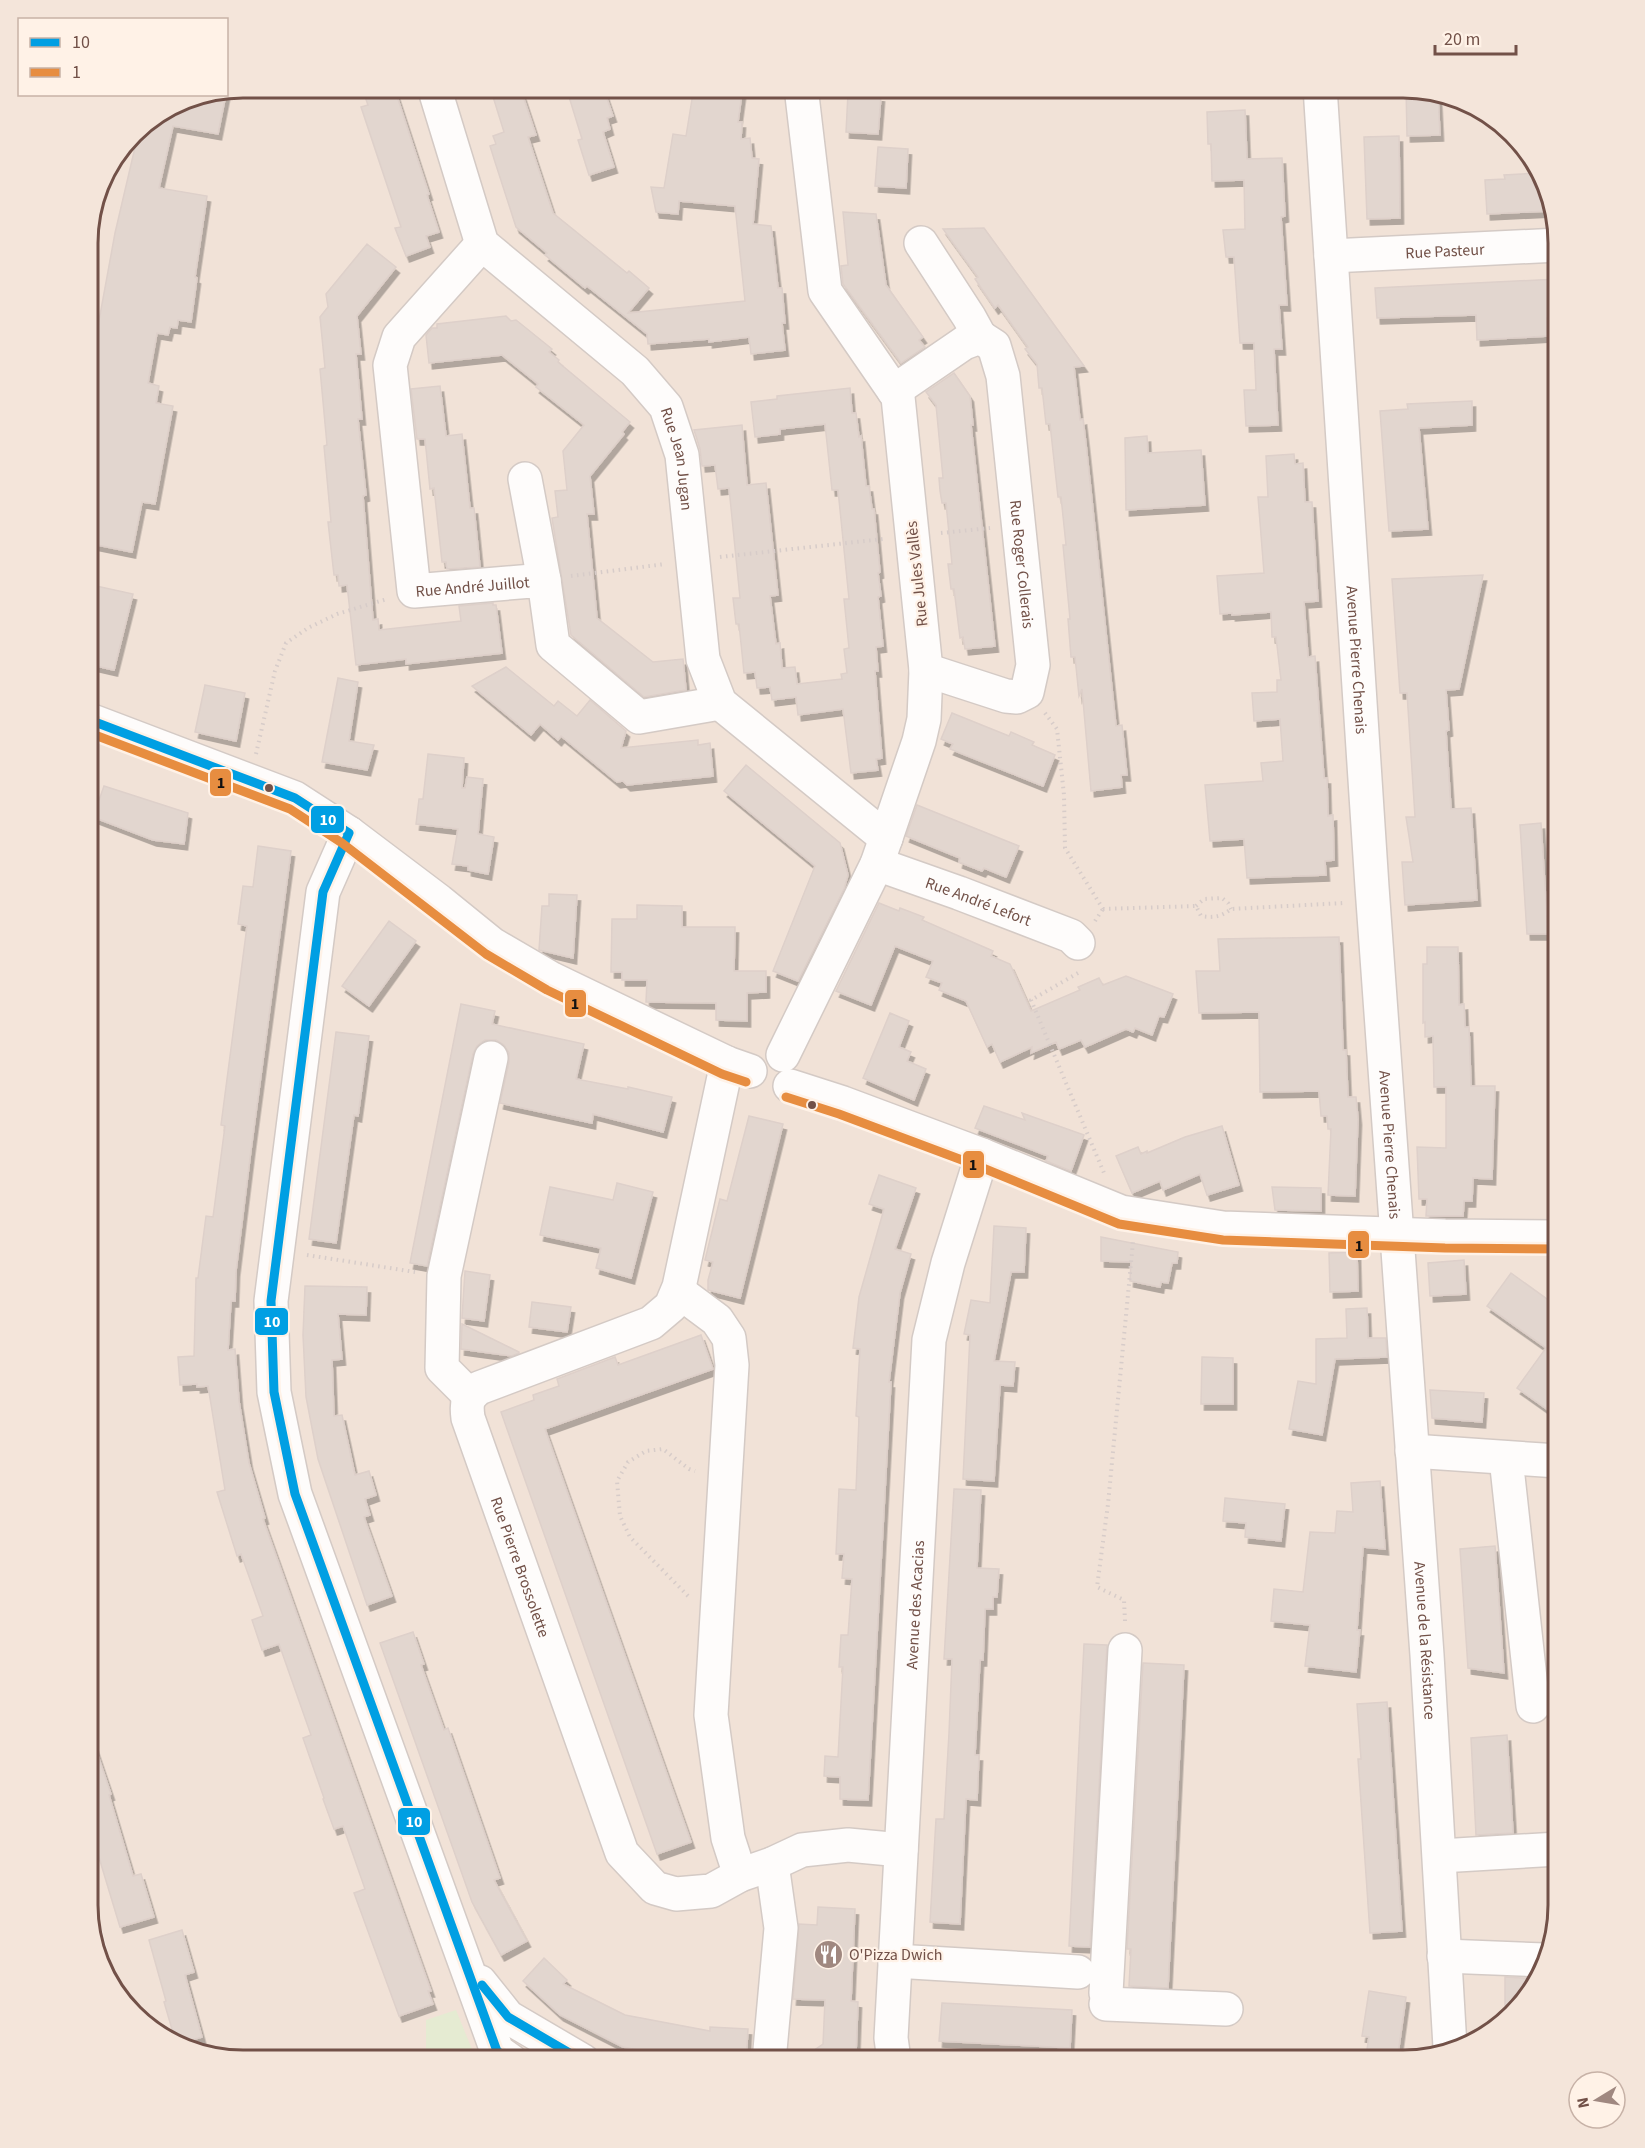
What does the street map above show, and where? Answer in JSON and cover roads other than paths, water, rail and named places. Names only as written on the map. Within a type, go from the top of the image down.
[{"type":"street","points":[[437,98],[482,244]]},
{"type":"street","name":"Rue Jules Vallès","points":[[762,1073],[881,851],[920,741],[924,719],[926,670],[898,397],[825,291],[802,98]]},
{"type":"street","name":"Avenue Pierre Chenais","points":[[1321,98],[1397,1234]]},
{"type":"street","name":"Rue Roger Collerais","points":[[921,243],[980,337],[994,346],[1003,376],[1034,665],[1027,692],[1017,697],[1006,696],[926,670]]},
{"type":"street","name":"Rue Jean Jugan","points":[[482,244],[635,371],[666,407],[682,455],[703,659],[720,703],[881,851]]},
{"type":"street","name":"Rue André Juillot","points":[[482,244],[399,337],[390,364],[414,591],[544,580],[553,645],[639,717],[720,703]]},
{"type":"street","name":"Rue Pasteur","points":[[1331,256],[1548,245]]},
{"type":"street","points":[[894,391],[964,343],[980,337]]},
{"type":"street","points":[[525,479],[544,580]]},
{"type":"street","points":[[98,723],[295,798],[349,833],[492,944],[552,979],[762,1073],[982,1155],[1128,1213],[1223,1228],[1445,1236],[1548,1237]]},
{"type":"street","points":[[349,833],[323,892],[271,1301],[274,1392],[296,1494],[497,2050]]},
{"type":"street","name":"Rue André Lefort","points":[[881,851],[959,893],[1071,936],[1078,944]]},
{"type":"street","points":[[491,1058],[444,1276],[442,1368],[469,1395],[479,1388],[651,1323],[671,1306],[678,1292],[718,1108],[762,1073]]},
{"type":"street","name":"Avenue des Acacias","points":[[896,2050],[891,2038],[929,1340],[948,1263],[982,1155]]},
{"type":"street","name":"Avenue de la Résistance","points":[[1397,1234],[1440,1856],[1450,2042]]},
{"type":"street","points":[[678,1292],[717,1320],[729,1338],[732,1365],[711,1715],[728,1838],[740,1875]]},
{"type":"street","name":"Rue Pierre Brossolette","points":[[469,1395],[466,1405],[468,1418],[622,1853],[655,1888],[676,1894],[711,1891],[740,1875],[802,1850],[848,1845],[901,1850]]},
{"type":"street","points":[[1412,1451],[1548,1460]]},
{"type":"street","points":[[1506,1458],[1533,1706]]},
{"type":"street","points":[[1125,1650],[1106,1999],[1226,2009]]},
{"type":"street","points":[[1440,1856],[1548,1850]]},
{"type":"street","points":[[770,2050],[781,1928],[772,1864]]},
{"type":"street","points":[[1444,1956],[1537,1960]]},
{"type":"street","points":[[895,1961],[1078,1972]]},
{"type":"street","points":[[463,1962],[508,2017],[564,2050]]},
{"type":"place","name":"O'Pizza Dwich","points":[[828,1954]]}]
